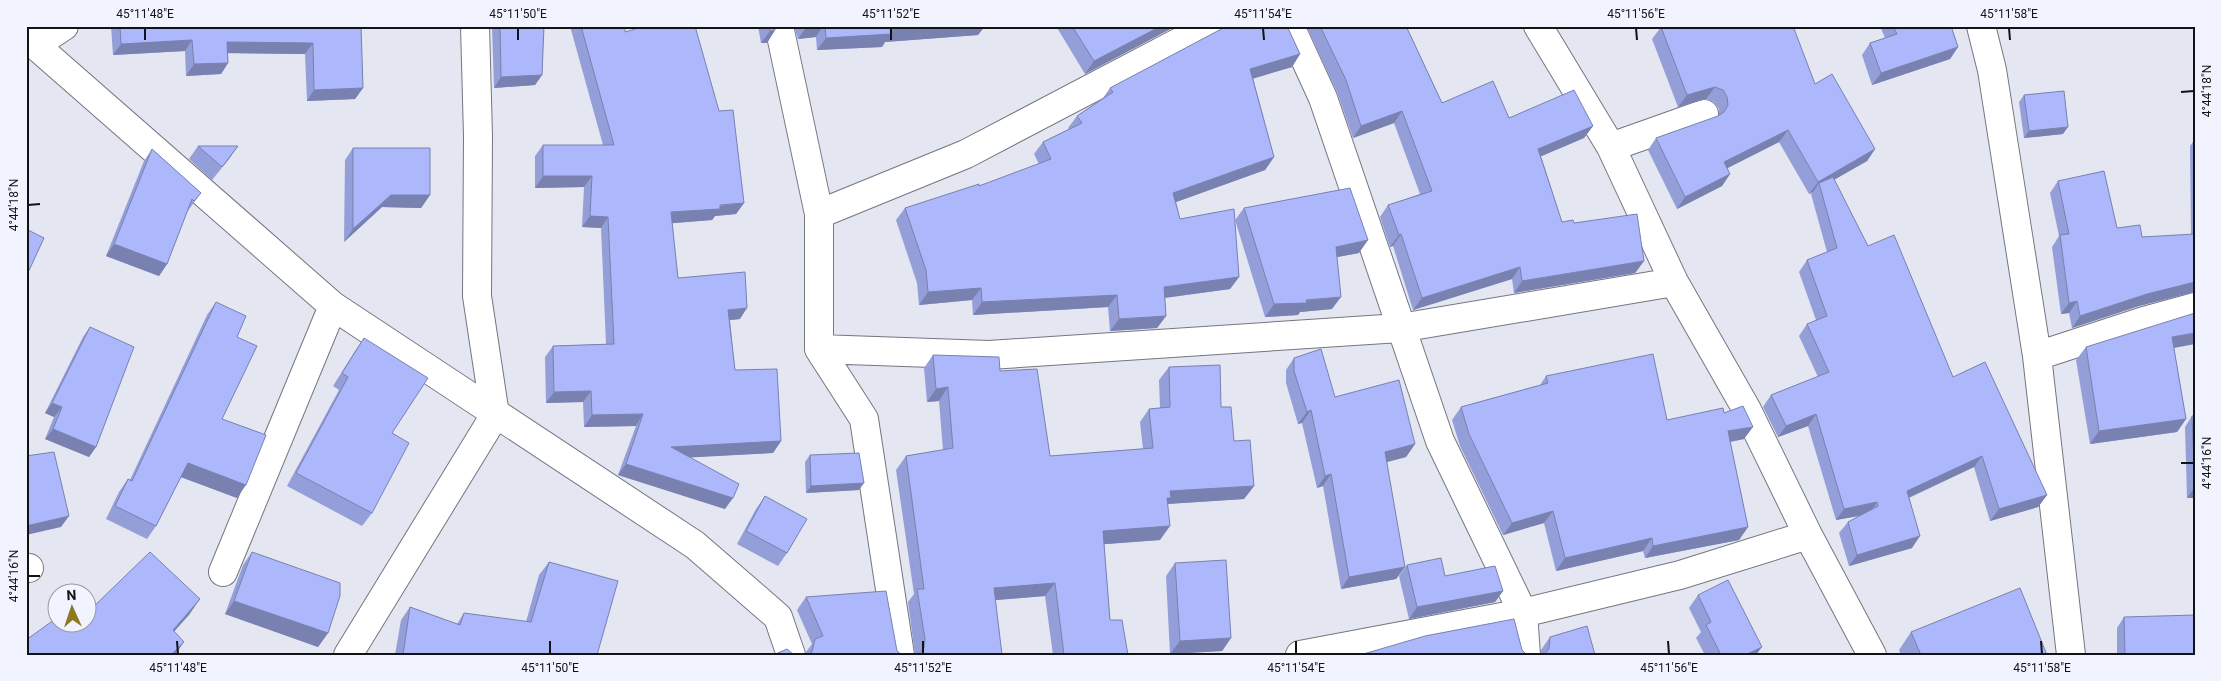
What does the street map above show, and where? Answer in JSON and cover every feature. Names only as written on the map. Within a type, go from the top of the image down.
[{"type":"street","points":[[64,26],[30,40],[333,306],[695,545],[778,617],[791,655]]},
{"type":"street","points":[[348,655],[495,414],[477,296],[478,136],[476,26]]},
{"type":"street","points":[[779,26],[818,214],[819,349],[864,419],[900,655]]},
{"type":"street","points":[[818,214],[966,154],[1210,26]]},
{"type":"street","points":[[1290,26],[1323,98],[1440,441],[1523,613],[1526,655]]},
{"type":"street","points":[[1538,26],[1611,147],[1674,282],[1747,410],[1808,535],[1872,655]]},
{"type":"street","points":[[1981,26],[1992,70],[2037,356],[2071,655]]},
{"type":"street","points":[[1611,147],[1704,114]]},
{"type":"street","points":[[819,349],[989,355],[1400,328],[1674,282]]},
{"type":"street","points":[[223,572],[333,306]]},
{"type":"street","points":[[2037,356],[2144,321],[2195,307]]},
{"type":"street","points":[[1300,655],[1523,613],[1680,575],[1808,535]]},
{"type":"building","points":[[120,26],[361,26],[363,88],[314,90],[313,43],[227,42],[228,63],[194,64],[192,40],[121,44]]},
{"type":"building","points":[[500,26],[544,26],[542,75],[501,77]]},
{"type":"building","points":[[581,26],[625,26],[625,32],[645,26],[695,26],[719,111],[733,110],[744,203],[720,205],[720,209],[671,212],[678,278],[745,272],[747,308],[728,310],[735,370],[777,369],[781,441],[671,447],[739,484],[733,498],[626,464],[643,414],[592,415],[591,391],[554,392],[553,346],[614,344],[608,217],[590,216],[592,176],[543,176],[543,145],[614,145]]},
{"type":"building","points":[[769,26],[775,26],[775,30],[770,31]]},
{"type":"building","points":[[825,26],[938,26],[890,30],[891,34],[826,38]]},
{"type":"building","points":[[1072,26],[1161,26],[1094,61]]},
{"type":"building","points":[[1227,26],[1287,26],[1300,54],[1250,69],[1274,157],[1173,193],[1180,219],[1234,209],[1239,277],[1164,287],[1166,316],[1119,319],[1117,295],[982,302],[981,288],[928,292],[926,270],[905,208],[979,184],[979,186],[1051,159],[1043,142],[1082,123],[1077,116],[1113,92],[1110,88]]},
{"type":"building","points":[[1320,26],[1406,26],[1442,103],[1493,81],[1509,118],[1574,90],[1593,126],[1538,149],[1562,222],[1573,220],[1574,223],[1637,214],[1644,261],[1522,281],[1520,267],[1422,298],[1401,234],[1399,235],[1388,205],[1432,191],[1402,111],[1361,126],[1346,80]]},
{"type":"building","points":[[1662,26],[1793,26],[1815,84],[1832,74],[1875,149],[1818,182],[1788,130],[1724,162],[1730,174],[1685,197],[1656,138],[1718,116],[1724,112],[1728,105],[1727,97],[1723,90],[1715,87],[1687,95]]},
{"type":"building","points":[[1893,26],[1951,26],[1958,47],[1881,73],[1870,43],[1897,34]]},
{"type":"building","points":[[2064,91],[2068,127],[2029,131],[2024,95]]},
{"type":"building","points":[[198,146],[238,146],[222,167]]},
{"type":"building","points":[[353,148],[430,148],[430,195],[391,195],[353,229]]},
{"type":"building","points":[[152,149],[201,193],[194,201],[192,199],[167,264],[114,244]]},
{"type":"building","points":[[2104,171],[2117,228],[2140,225],[2142,237],[2195,234],[2195,282],[2147,294],[2080,316],[2077,301],[2069,303],[2060,235],[2069,234],[2058,181]]},
{"type":"building","points":[[1833,177],[1868,246],[1894,235],[1953,377],[1985,362],[2047,495],[1999,509],[1982,456],[1907,491],[1920,536],[1857,555],[1848,522],[1878,506],[1877,502],[1844,509],[1816,414],[1786,426],[1771,395],[1829,372],[1807,324],[1827,316],[1807,260],[1837,248],[1819,183]]},
{"type":"building","points":[[1350,188],[1368,240],[1336,247],[1341,297],[1306,300],[1307,303],[1274,304],[1244,208]]},
{"type":"building","points":[[26,229],[44,238],[26,277]]},
{"type":"building","points":[[216,302],[246,316],[237,337],[257,346],[222,419],[266,435],[246,485],[188,463],[156,526],[115,506],[128,479],[132,481]]},
{"type":"building","points":[[2195,313],[2195,333],[2172,337],[2186,419],[2099,431],[2086,347]]},
{"type":"building","points":[[90,327],[134,347],[96,447],[53,429],[62,407],[52,403]]},
{"type":"building","points":[[364,338],[428,378],[392,433],[409,443],[372,513],[296,473],[348,377],[342,373]]},
{"type":"building","points":[[1321,349],[1335,397],[1399,380],[1415,444],[1385,452],[1405,567],[1349,577],[1331,474],[1325,476],[1311,410],[1307,412],[1294,371],[1294,358]]},
{"type":"building","points":[[1653,354],[1667,420],[1723,408],[1724,413],[1743,406],[1753,427],[1728,431],[1748,527],[1653,546],[1652,538],[1565,558],[1553,511],[1512,523],[1469,434],[1461,407],[1548,383],[1546,376]]},
{"type":"building","points":[[933,355],[999,357],[1000,371],[1037,369],[1050,456],[1153,448],[1149,409],[1170,407],[1169,367],[1220,365],[1221,407],[1231,407],[1234,441],[1250,440],[1254,486],[1170,491],[1171,498],[1167,498],[1170,526],[1103,531],[1110,620],[1122,620],[1128,655],[1064,655],[1055,583],[994,588],[1002,655],[917,655],[924,648],[925,639],[917,589],[924,589],[906,456],[953,448],[948,387],[936,389]]},
{"type":"building","points":[[2192,416],[2195,416],[2195,487]]},
{"type":"building","points":[[54,452],[69,516],[26,526],[26,456]]},
{"type":"building","points":[[859,453],[864,483],[811,486],[810,455]]},
{"type":"building","points":[[765,496],[807,519],[787,553],[746,531]]},
{"type":"building","points":[[150,552],[200,599],[173,630],[184,642],[171,655],[26,655],[26,640],[48,624],[48,634],[98,634],[98,602]]},
{"type":"building","points":[[252,552],[340,583],[340,596],[328,633],[234,601]]},
{"type":"building","points":[[1441,558],[1445,576],[1495,566],[1503,591],[1417,607],[1407,565]]},
{"type":"building","points":[[1226,560],[1231,638],[1180,641],[1175,563]]},
{"type":"building","points":[[549,562],[618,581],[597,655],[403,655],[410,607],[460,625],[464,613],[531,622]]},
{"type":"building","points":[[1728,580],[1762,647],[1745,655],[1721,655],[1706,625],[1711,622],[1698,595]]},
{"type":"building","points":[[2020,588],[2047,655],[1921,655],[1911,632]]},
{"type":"building","points":[[886,591],[897,651],[902,655],[808,655],[812,652],[815,639],[823,636],[806,597]]},
{"type":"building","points":[[2195,615],[2195,655],[2125,655],[2124,617]]},
{"type":"building","points":[[1514,619],[1522,650],[1527,655],[1360,655],[1425,636]]},
{"type":"building","points":[[1587,626],[1595,655],[1544,655],[1549,649],[1550,637]]},
{"type":"building","points":[[787,649],[794,655],[773,655]]}]
